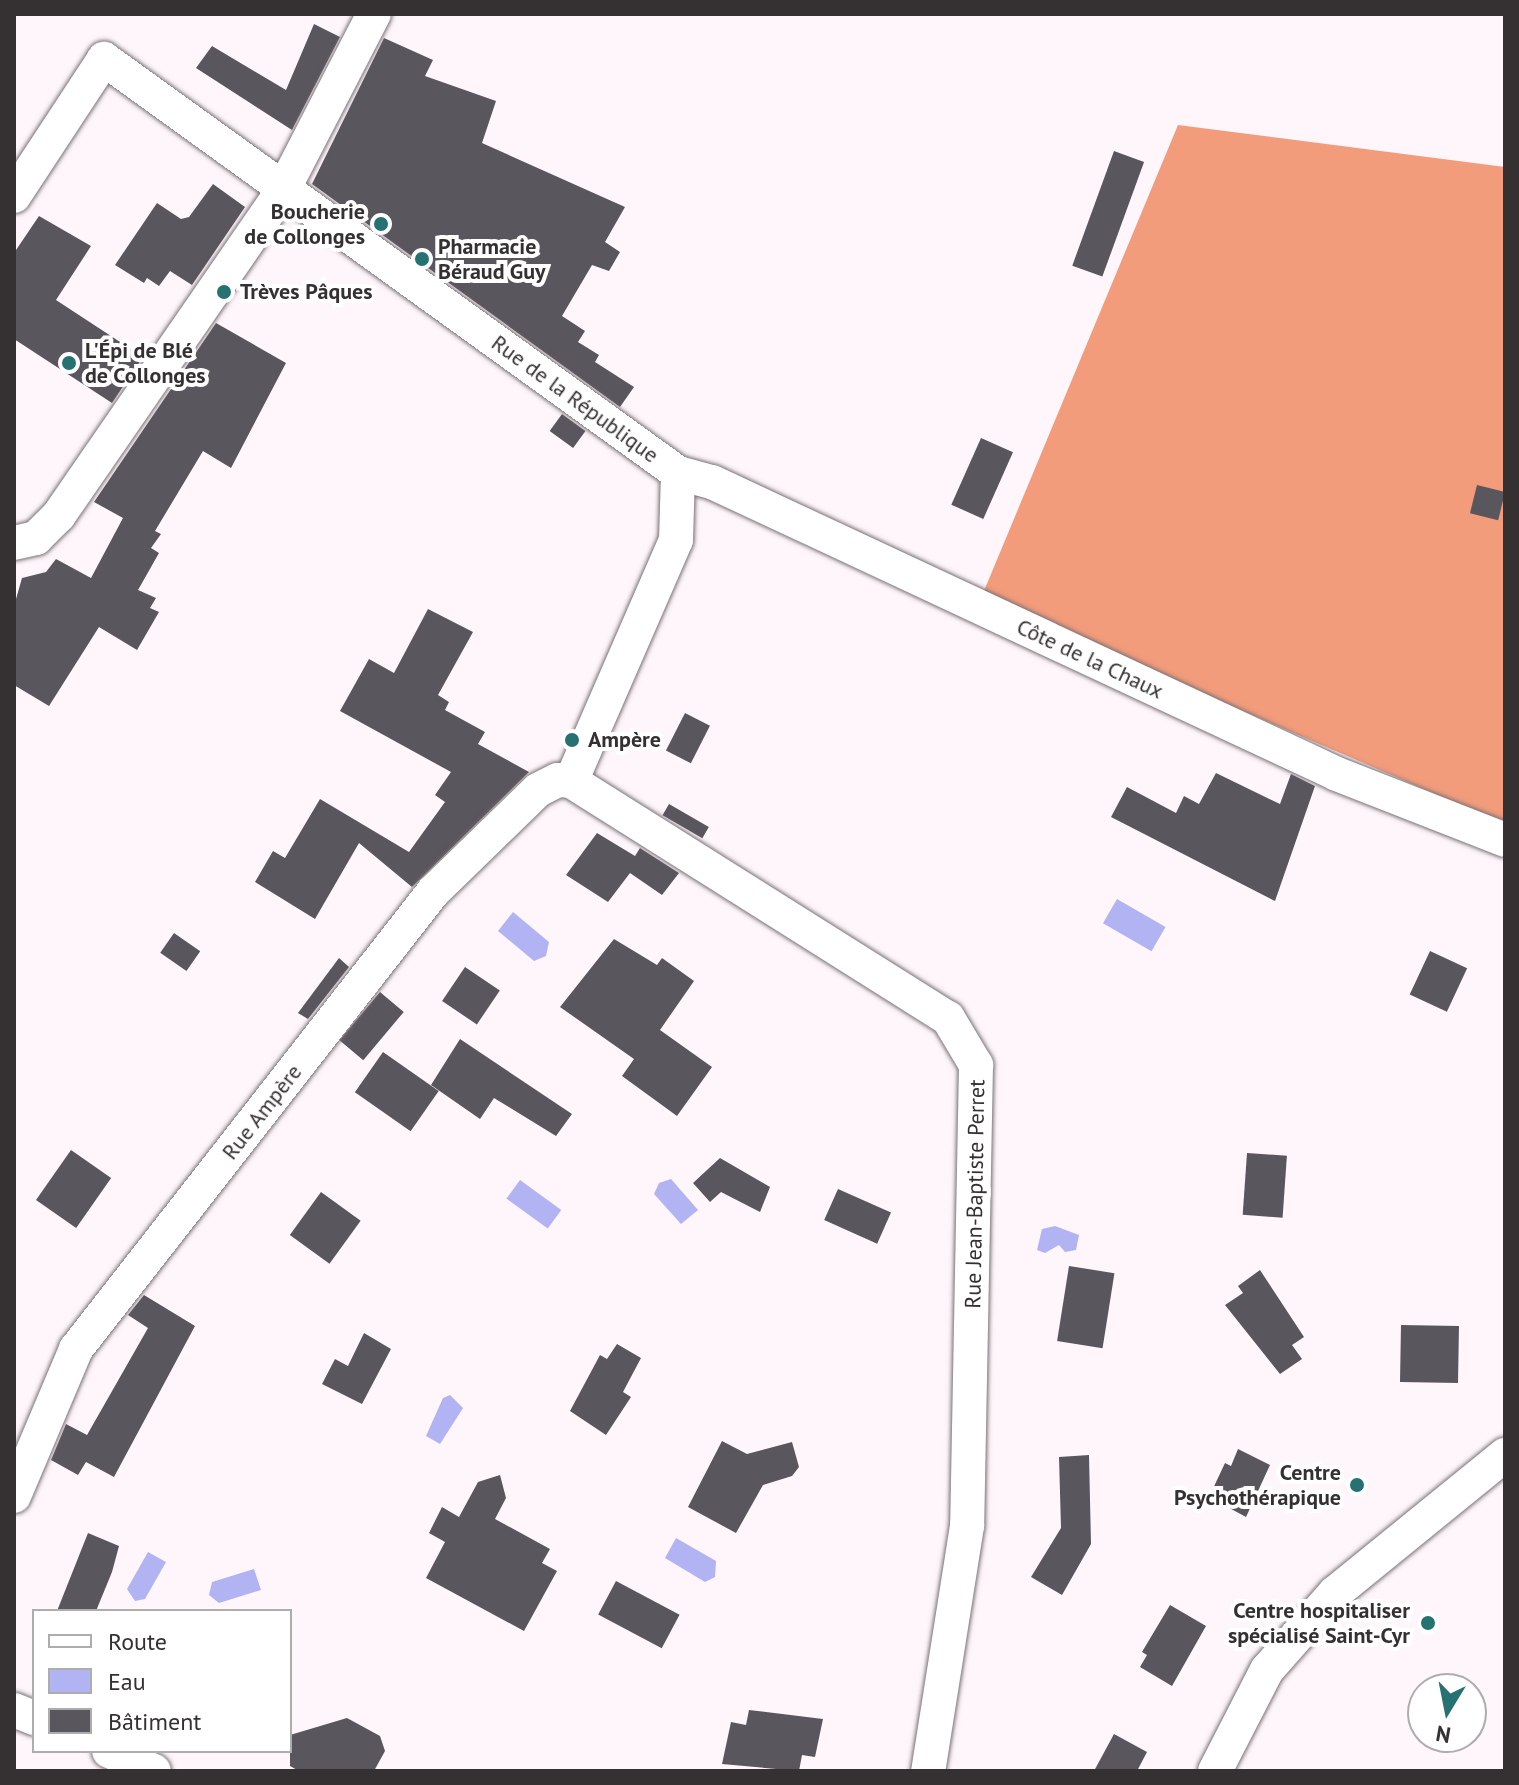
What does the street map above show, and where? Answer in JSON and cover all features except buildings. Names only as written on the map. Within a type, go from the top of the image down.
[{"type":"street","points":[[14,543],[36,538],[59,515],[283,190],[374,14]]},
{"type":"street","name":"Rue de la République","points":[[14,196],[104,59],[678,473],[676,540],[571,781]]},
{"type":"street","name":"Côte de la Chaux","points":[[678,473],[712,482],[1337,774],[1505,840]]},
{"type":"street","name":"Rue Ampère","points":[[14,1496],[76,1349],[433,892],[538,790],[558,780],[571,781]]},
{"type":"street","name":"Rue Jean-Baptiste Perret","points":[[571,781],[948,1018],[976,1065],[967,1526],[924,1764]]},
{"type":"street","points":[[1215,1771],[1267,1670],[1335,1593],[1505,1455]]},
{"type":"street","points":[[114,1753],[154,1771]]},
{"type":"shaded area","points":[[1178,125],[1505,167],[1505,824],[981,598]]},
{"type":"water","points":[[1117,899],[1165,927],[1151,951],[1103,923]]},
{"type":"water","points":[[513,912],[549,942],[546,956],[534,961],[498,931]]},
{"type":"water","points":[[671,1179],[698,1210],[681,1224],[654,1194],[659,1183]]},
{"type":"water","points":[[520,1180],[561,1210],[548,1229],[506,1199]]},
{"type":"water","points":[[1055,1226],[1079,1235],[1076,1250],[1065,1252],[1059,1245],[1045,1253],[1037,1250],[1042,1229]]},
{"type":"water","points":[[450,1395],[463,1408],[440,1444],[426,1436],[443,1398]]},
{"type":"water","points":[[676,1538],[716,1561],[715,1577],[705,1582],[665,1558]]},
{"type":"water","points":[[148,1552],[166,1562],[145,1599],[135,1601],[127,1589]]},
{"type":"water","points":[[254,1569],[261,1590],[219,1603],[209,1595],[212,1582]]},
{"type":"place","name":"Boucherie de Collonges","points":[[381,224]]},
{"type":"place","name":"Pharmacie Béraud Guy","points":[[422,259]]},
{"type":"place","name":"Trèves Pâques","points":[[224,292]]},
{"type":"place","name":"L'Épi de Blé de Collonges","points":[[69,363]]},
{"type":"place","name":"Ampère","points":[[572,740]]},
{"type":"place","name":"Centre Psychothérapique","points":[[1357,1485]]},
{"type":"place","name":"Centre hospitaliser spécialisé Saint-Cyr","points":[[1428,1623]]}]
